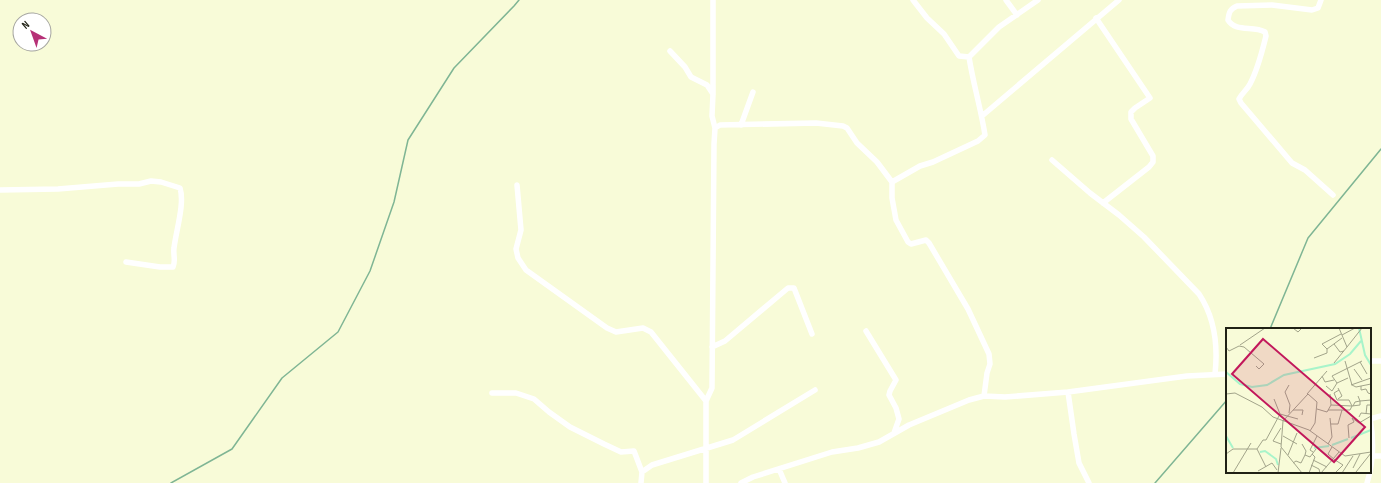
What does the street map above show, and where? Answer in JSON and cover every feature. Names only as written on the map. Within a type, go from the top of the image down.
[{"type":"street","points":[[706,483],[706,401],[712,388],[712,248],[715,128],[712,116],[713,0]]},
{"type":"street","points":[[913,0],[927,18],[944,34],[959,56],[969,57]]},
{"type":"street","points":[[1006,0],[1018,15]]},
{"type":"street","points":[[969,57],[999,27],[1038,0]]},
{"type":"street","points":[[982,116],[1119,0]]},
{"type":"street","points":[[1321,0],[1318,8],[1312,10],[1272,3],[1237,6],[1232,8],[1229,13],[1228,20],[1230,24],[1236,27],[1261,29],[1265,32],[1266,36],[1254,76],[1249,86],[1239,98],[1240,103],[1292,163],[1305,170],[1333,195]]},
{"type":"street","points":[[1096,18],[1150,98],[1131,112],[1131,119],[1153,156],[1153,162],[1149,167],[1104,203]]},
{"type":"street","points":[[670,51],[685,67],[691,77],[707,86],[713,94]]},
{"type":"street","points":[[892,182],[920,166],[933,162],[978,140],[985,135],[982,116],[975,93],[969,57]]},
{"type":"street","points":[[741,125],[753,92]]},
{"type":"street","points":[[715,128],[720,125],[816,123],[843,126],[847,128],[857,143],[877,162],[892,182],[892,198],[896,220],[911,244],[926,240],[929,243],[968,309],[989,354],[990,364],[987,373],[984,396]]},
{"type":"street","points":[[1052,160],[1090,193],[1120,215],[1203,300],[1215,331],[1217,359],[1215,374]]},
{"type":"street","points":[[0,190],[58,189],[118,184],[139,184],[151,181],[161,182],[180,188],[182,194],[180,218],[176,231],[173,251],[175,263],[173,267],[160,267],[126,262]]},
{"type":"street","points":[[517,185],[521,230],[516,249],[518,258],[526,270],[607,328],[616,332],[643,328],[651,332],[706,401]]},
{"type":"street","points":[[712,347],[725,341],[788,288],[794,288],[812,334]]},
{"type":"street","points":[[866,331],[896,380],[889,395],[896,408],[898,419],[894,433]]},
{"type":"street","points":[[1371,362],[1381,361]]},
{"type":"street","points":[[741,483],[754,477],[832,452],[858,448],[878,442],[909,425],[962,402],[984,396],[1005,397],[1068,392],[1179,377],[1226,374]]},
{"type":"street","points":[[642,472],[652,464],[733,440],[815,390]]},
{"type":"street","points":[[1068,392],[1075,430]]},
{"type":"street","points":[[1068,392],[1079,463],[1089,483]]},
{"type":"street","points":[[492,393],[516,393],[534,399],[549,412],[570,426],[604,444],[621,452],[634,451],[642,472],[641,483]]},
{"type":"street","points":[[1371,418],[1381,416]]},
{"type":"street","points":[[1371,425],[1373,438],[1372,458],[1381,456]]},
{"type":"street","points":[[779,469],[785,483]]},
{"type":"street","points":[[1367,483],[1369,473]]},
{"type":"waterway","points":[[171,483],[232,449],[282,378],[338,332],[370,271],[394,202],[408,140],[454,68],[519,0]]},
{"type":"waterway","points":[[1270,328],[1308,238],[1381,149]]},
{"type":"waterway","points":[[1155,483],[1226,401]]}]
